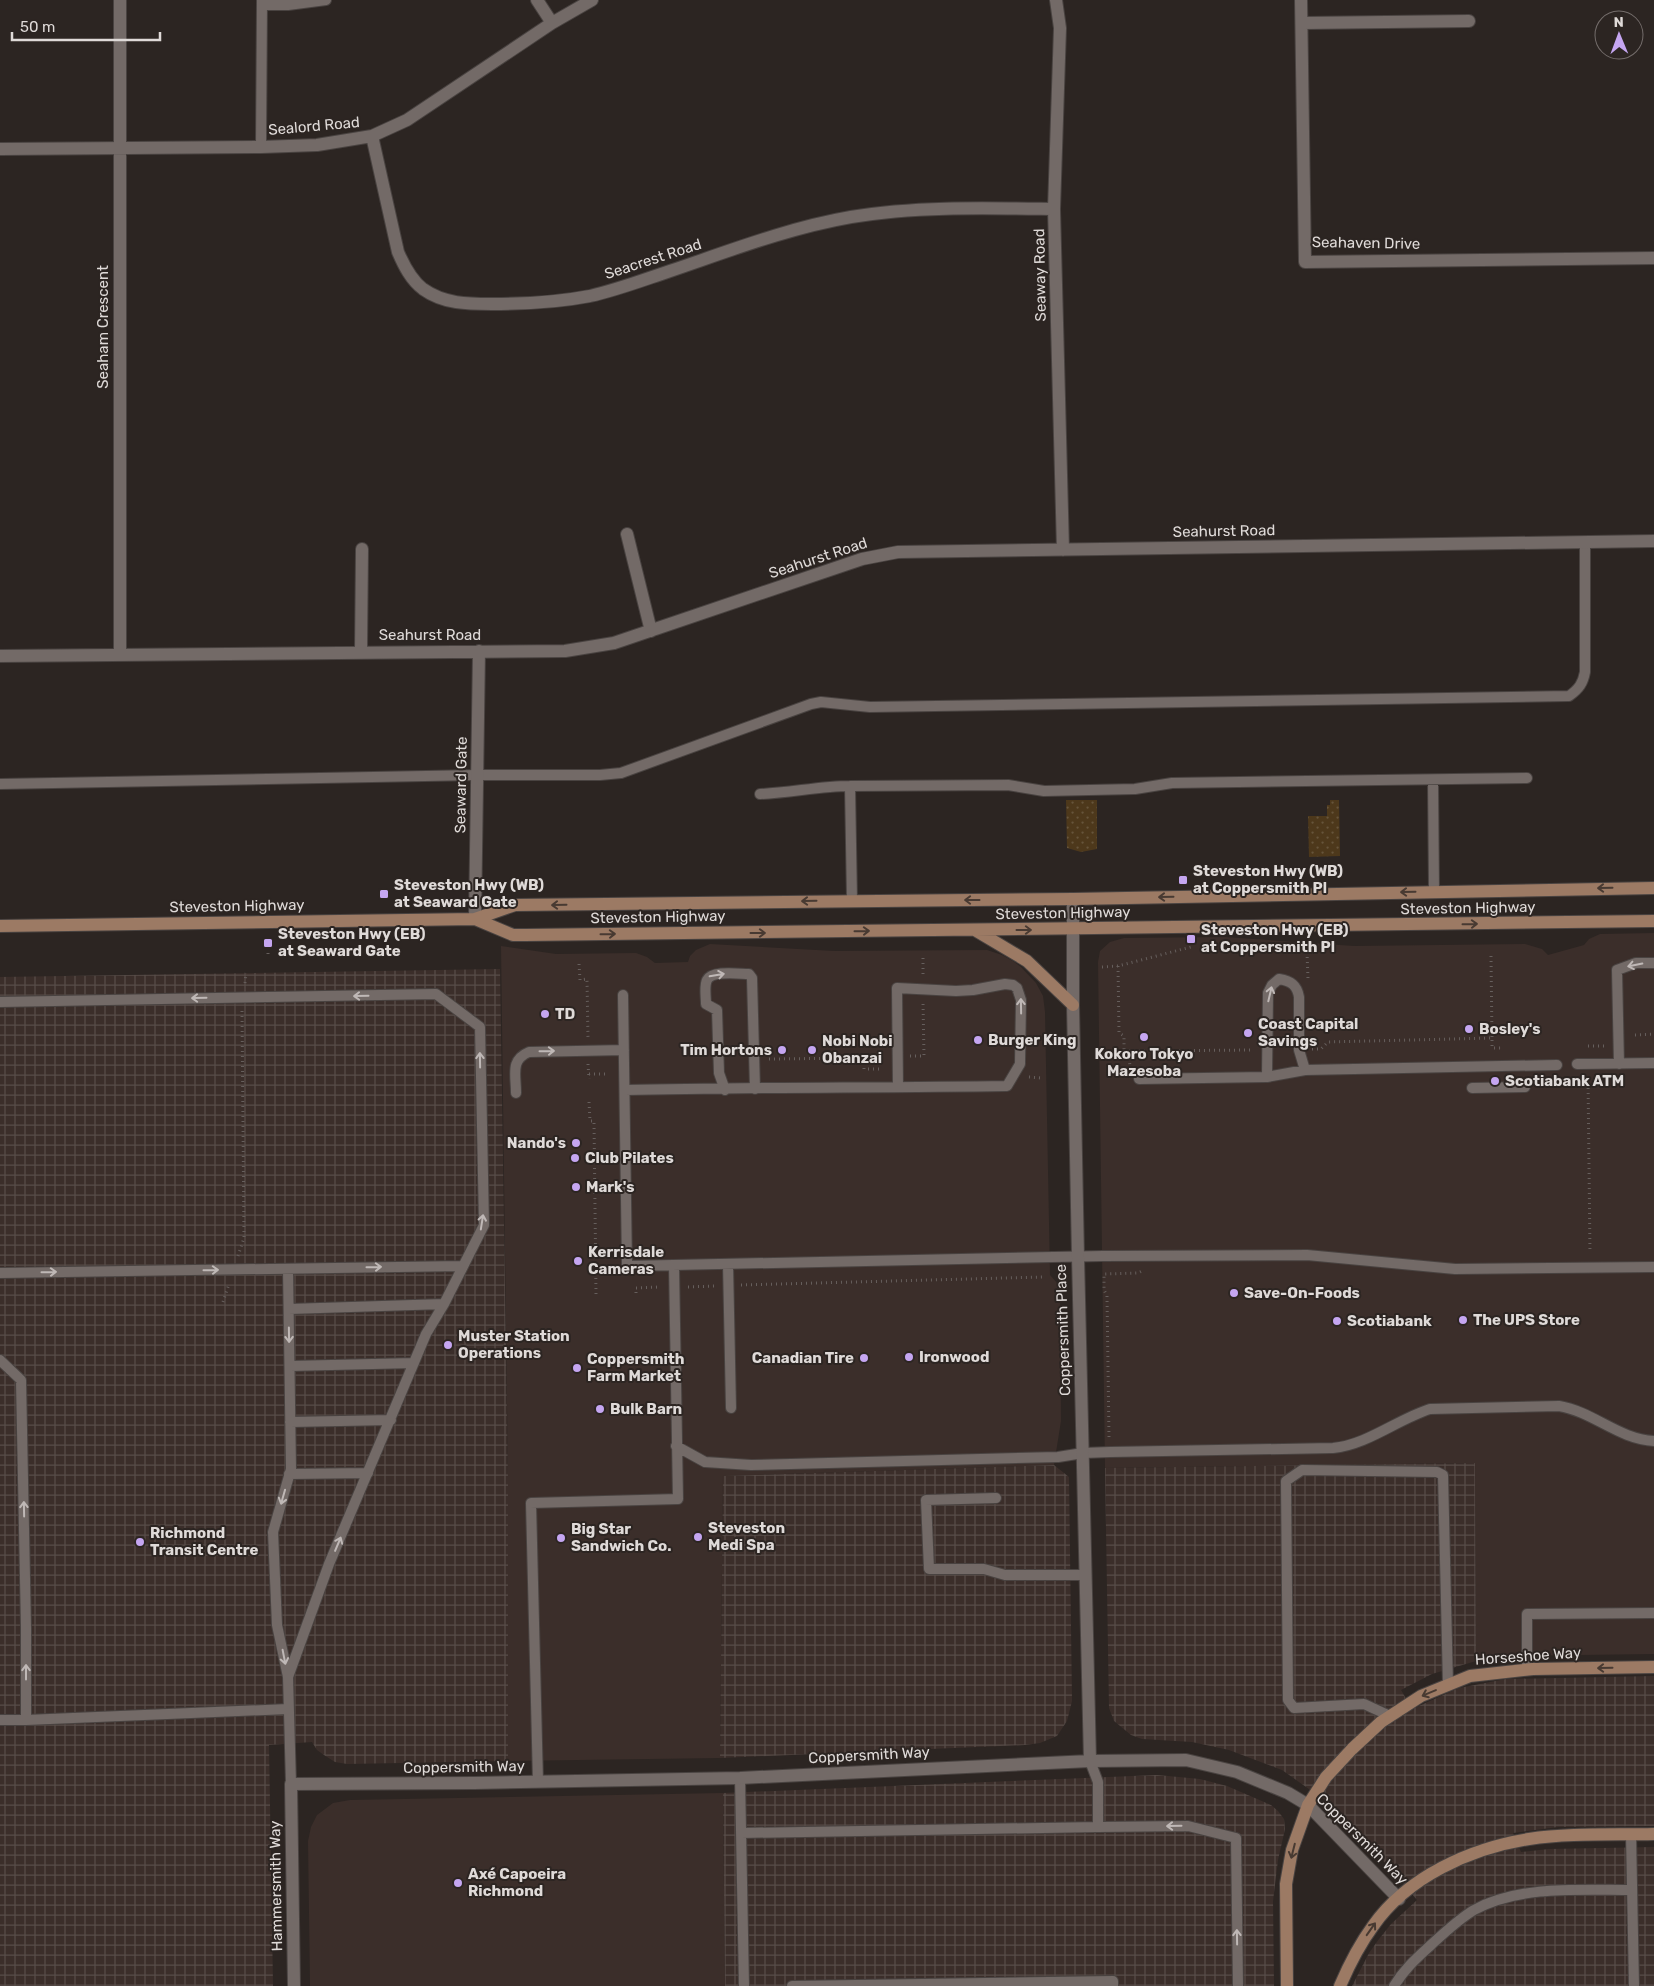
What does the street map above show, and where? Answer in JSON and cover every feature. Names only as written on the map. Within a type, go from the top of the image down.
[{"type":"main road","name":"Steveston Highway","points":[[0,926],[475,919],[515,905],[1073,899],[1654,888]]},
{"type":"main road","name":"Steveston Highway","points":[[475,919],[513,935],[525,936],[1654,921]]},
{"type":"main road","points":[[975,930],[1028,961],[1073,1004]]},
{"type":"main road","name":"Horseshoe Way","points":[[1287,1986],[1286,1884],[1292,1850],[1308,1805],[1326,1777],[1352,1748],[1390,1716],[1421,1696],[1470,1676],[1527,1670],[1654,1667]]},
{"type":"main road","points":[[1340,1986],[1350,1963],[1373,1924],[1418,1882],[1467,1855],[1487,1848],[1530,1839],[1654,1834]]},
{"type":"street","name":"Seaham Crescent","points":[[120,0],[120,654]]},
{"type":"street","points":[[537,0],[552,23]]},
{"type":"street","name":"Sealord Road","points":[[0,149],[261,147],[317,144],[372,136],[407,120],[552,23],[592,0]]},
{"type":"street","name":"Seaway Road","points":[[1056,0],[1060,28],[1054,209],[1063,550]]},
{"type":"street","name":"Seahaven Drive","points":[[1302,0],[1305,262],[1654,258]]},
{"type":"street","points":[[1303,23],[1470,21]]},
{"type":"street","name":"Seacrest Road","points":[[372,136],[398,252],[412,278],[423,289],[452,302],[510,304],[588,296],[616,290],[778,234],[850,217],[907,210],[1054,209]]},
{"type":"street","points":[[628,534],[650,631]]},
{"type":"street","name":"Seahurst Road","points":[[0,656],[362,651],[565,651],[614,643],[862,559],[898,552],[1654,541]]},
{"type":"street","points":[[362,549],[362,651]]},
{"type":"street","name":"Seaward Gate","points":[[475,919],[479,651]]},
{"type":"street","name":"Coppersmith Place","points":[[1073,899],[1073,1004],[1090,1761]]},
{"type":"street","name":"Coppersmith Way","points":[[291,1784],[740,1778],[1090,1761],[1162,1759],[1202,1762],[1256,1779],[1288,1793],[1308,1805],[1399,1899]]},
{"type":"street","name":"Hammersmith Way","points":[[291,1784],[294,1986]]},
{"type":"lane","points":[[261,147],[262,2],[288,5],[326,0]]},
{"type":"lane","points":[[0,784],[600,775],[621,773],[821,702],[870,707],[1569,696],[1583,682],[1585,672],[1585,542]]},
{"type":"lane","points":[[760,794],[788,793],[824,786],[1008,785],[1044,791],[1135,789],[1172,783],[1527,778]]},
{"type":"lane","points":[[1433,780],[1434,892]]},
{"type":"lane","points":[[850,786],[852,901]]},
{"type":"lane","points":[[1619,1064],[1617,970],[1636,964],[1654,963]]},
{"type":"lane","points":[[725,1090],[719,1073],[717,1010],[706,1004],[706,981],[708,977],[715,974],[749,974],[752,978],[755,1089]]},
{"type":"lane","points":[[1267,1077],[1268,993],[1272,985],[1279,979],[1288,980],[1297,989],[1299,997],[1299,1050],[1305,1070]]},
{"type":"lane","points":[[625,1090],[725,1090],[755,1089],[898,1088],[1007,1086],[1020,1064],[1021,1000],[1017,988],[1005,984],[956,992],[897,988],[898,1088]]},
{"type":"lane","points":[[0,1002],[436,994],[480,1027],[484,1225],[444,1304],[426,1334],[330,1564],[288,1677]]},
{"type":"lane","points":[[623,995],[627,1266],[1078,1257],[1307,1255],[1455,1269],[1654,1267]]},
{"type":"lane","points":[[516,1092],[516,1062],[519,1056],[529,1052],[624,1050]]},
{"type":"lane","points":[[1577,1064],[1654,1063]]},
{"type":"lane","points":[[1139,1079],[1267,1077],[1305,1070],[1556,1065]]},
{"type":"lane","points":[[1472,1088],[1524,1087]]},
{"type":"lane","points":[[728,1264],[730,1408]]},
{"type":"lane","points":[[538,1782],[531,1503],[678,1499],[674,1265]]},
{"type":"lane","points":[[0,1273],[462,1266]]},
{"type":"lane","points":[[288,1269],[291,1469],[273,1532],[278,1625],[288,1677],[291,1784]]},
{"type":"lane","points":[[289,1309],[444,1304]]},
{"type":"lane","points":[[0,1360],[21,1380],[26,1720]]},
{"type":"lane","points":[[290,1366],[414,1363]]},
{"type":"lane","points":[[676,1446],[705,1462],[751,1465],[1058,1457],[1083,1453],[1110,1452],[1343,1447],[1360,1441],[1416,1413],[1430,1409],[1559,1406],[1578,1411],[1626,1436],[1654,1441]]},
{"type":"lane","points":[[290,1422],[391,1420]]},
{"type":"lane","points":[[1390,1716],[1364,1704],[1294,1708],[1288,1700],[1286,1481],[1302,1470],[1436,1472],[1443,1475],[1448,1685]]},
{"type":"lane","points":[[289,1474],[368,1473]]},
{"type":"lane","points":[[996,1498],[926,1500],[929,1569],[984,1570],[1005,1575],[1086,1575]]},
{"type":"lane","points":[[1527,1670],[1527,1614],[1654,1613]]},
{"type":"lane","points":[[0,1720],[288,1709]]},
{"type":"lane","points":[[1090,1761],[1098,1782],[1098,1827]]},
{"type":"lane","points":[[740,1778],[744,1986]]},
{"type":"lane","points":[[741,1833],[1188,1826],[1236,1838],[1238,1986]]},
{"type":"lane","points":[[1631,1834],[1634,1986]]},
{"type":"lane","points":[[1394,1986],[1404,1970],[1443,1934],[1475,1910],[1513,1895],[1563,1890],[1632,1890]]},
{"type":"lane","points":[[792,1986],[1113,1981],[1113,1986]]},
{"type":"path","points":[[1183,880],[1184,873]]},
{"type":"path","points":[[268,943],[268,955]]},
{"type":"path","points":[[1102,966],[1118,966],[1191,947]]},
{"type":"path","points":[[1490,956],[1492,1048],[1504,1048]]},
{"type":"path","points":[[923,958],[923,975]]},
{"type":"path","points":[[579,964],[580,980],[587,980],[588,1045]]},
{"type":"path","points":[[1118,966],[1119,1033],[1124,1036],[1124,1051],[1262,1050]]},
{"type":"path","points":[[224,1302],[244,1238],[241,1019],[246,973]]},
{"type":"path","points":[[909,1062],[909,1056],[924,1056],[923,999]]},
{"type":"path","points":[[1635,1034],[1654,1034]]},
{"type":"path","points":[[1310,1049],[1321,1049],[1328,1042],[1492,1038]]},
{"type":"path","points":[[1588,1046],[1610,1046]]},
{"type":"path","points":[[1128,1051],[1128,1068],[1139,1079]]},
{"type":"path","points":[[761,1059],[864,1058],[864,1069],[883,1069]]},
{"type":"path","points":[[589,1079],[588,1074],[607,1074]]},
{"type":"path","points":[[1025,1077],[1041,1078]]},
{"type":"path","points":[[1588,1078],[1590,1254]]},
{"type":"path","points":[[589,1102],[590,1121],[594,1121],[596,1294]]},
{"type":"path","points":[[1110,1452],[1107,1296],[1104,1290],[1104,1274],[1138,1273],[1144,1270]]},
{"type":"path","points":[[740,1285],[1043,1277]]},
{"type":"path","points":[[685,1287],[714,1286]]},
{"type":"path","points":[[636,1293],[636,1288],[658,1287]]},
{"type":"shaded area","points":[[1066,800],[1097,800],[1097,849],[1081,852],[1067,848]]},
{"type":"shaded area","points":[[1330,800],[1339,800],[1340,856],[1309,857],[1308,816],[1327,816],[1327,805],[1330,805]]},
{"type":"shaded area","points":[[1654,933],[1654,1654],[1513,1656],[1476,1661],[1475,1463],[1105,1468],[1098,962],[1100,951],[1110,942],[1124,938],[1225,937],[1354,946],[1525,944],[1542,949],[1548,955],[1584,945],[1589,939],[1600,934]]},
{"type":"shaded area","points":[[710,944],[834,951],[987,950],[1013,961],[1036,983],[1043,996],[1045,1012],[1050,1275],[1058,1284],[1060,1291],[1061,1421],[1054,1465],[723,1476],[720,1758],[508,1761],[508,1480],[501,946],[556,954],[636,953],[647,957],[655,963],[688,962],[690,956],[696,950]]},
{"type":"shaded area","name":"Richmond Transit Centre","points":[[500,969],[508,1480],[508,1761],[347,1764],[335,1762],[317,1750],[312,1742],[269,1745],[273,1986],[0,1986],[0,977]]},
{"type":"shaded area","points":[[1475,1463],[1476,1661],[1432,1674],[1401,1690],[1412,1709],[1459,1688],[1506,1679],[1654,1676],[1654,1826],[1558,1827],[1513,1833],[1521,1852],[1549,1849],[1654,1847],[1654,1986],[1352,1986],[1369,1953],[1379,1939],[1391,1924],[1417,1900],[1340,1811],[1282,1770],[1229,1750],[1192,1742],[1142,1739],[1131,1735],[1114,1721],[1109,1708],[1105,1468]]},
{"type":"shaded area","points":[[1054,1465],[1069,1477],[1072,1701],[1067,1721],[1057,1736],[1040,1743],[1025,1745],[720,1758],[723,1476]]},
{"type":"shaded area","points":[[1157,1775],[1200,1779],[1227,1786],[1271,1805],[1284,1819],[1285,1829],[1278,1860],[1273,1901],[1274,1986],[725,1986],[723,1793]]},
{"type":"shaded area","points":[[723,1793],[725,1986],[310,1986],[308,1841],[311,1827],[317,1815],[333,1803],[350,1800]]},
{"type":"place","name":"Steveston Hwy (WB) at Coppersmith Pl","points":[[1183,880]]},
{"type":"place","name":"Steveston Hwy (WB) at Seaward Gate","points":[[384,894]]},
{"type":"place","name":"Steveston Hwy (EB) at Coppersmith Pl","points":[[1191,939]]},
{"type":"place","name":"Steveston Hwy (EB) at Seaward Gate","points":[[268,943]]},
{"type":"place","name":"TD","points":[[545,1014]]},
{"type":"place","name":"Bosley's","points":[[1469,1029]]},
{"type":"place","name":"Coast Capital Savings","points":[[1248,1033]]},
{"type":"place","name":"Kokoro Tokyo Mazesoba","points":[[1144,1037]]},
{"type":"place","name":"Burger King","points":[[978,1040]]},
{"type":"place","name":"Tim Hortons","points":[[782,1050]]},
{"type":"place","name":"Nobi Nobi Obanzai","points":[[812,1050]]},
{"type":"place","name":"Scotiabank ATM","points":[[1495,1081]]},
{"type":"place","name":"Nando's","points":[[576,1143]]},
{"type":"place","name":"Club Pilates","points":[[575,1158]]},
{"type":"place","name":"Mark's","points":[[576,1187]]},
{"type":"place","name":"Kerrisdale Cameras","points":[[578,1261]]},
{"type":"place","name":"Save-On-Foods","points":[[1234,1293]]},
{"type":"place","name":"The UPS Store","points":[[1463,1320]]},
{"type":"place","name":"Scotiabank","points":[[1337,1321]]},
{"type":"place","name":"Muster Station Operations","points":[[448,1345]]},
{"type":"place","name":"Ironwood","points":[[909,1357]]},
{"type":"place","name":"Canadian Tire","points":[[864,1358]]},
{"type":"place","name":"Coppersmith Farm Market","points":[[577,1368]]},
{"type":"place","name":"Bulk Barn","points":[[600,1409]]},
{"type":"place","name":"Steveston Medi Spa","points":[[698,1537]]},
{"type":"place","name":"Big Star Sandwich Co.","points":[[561,1538]]},
{"type":"place","name":"Richmond Transit Centre","points":[[140,1542]]},
{"type":"place","name":"Axé Capoeira Richmond","points":[[458,1883]]}]
